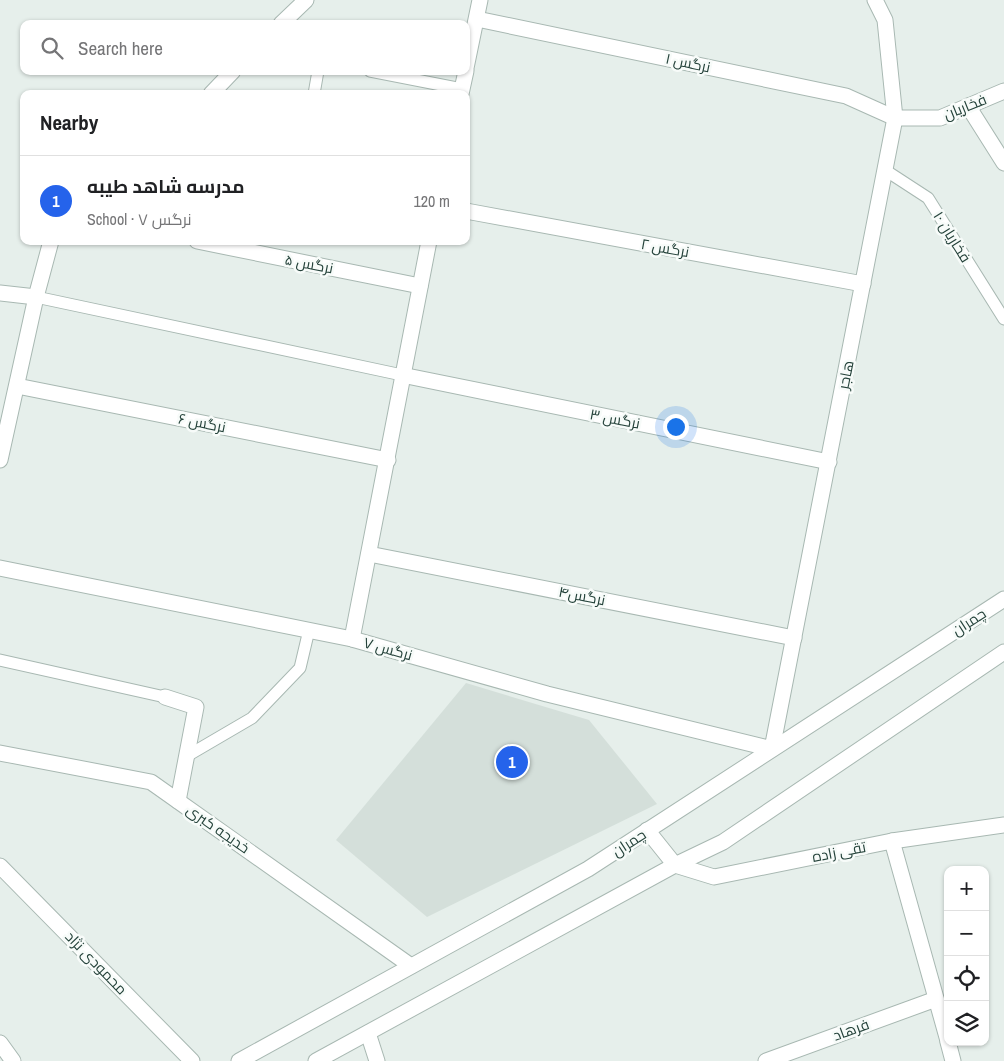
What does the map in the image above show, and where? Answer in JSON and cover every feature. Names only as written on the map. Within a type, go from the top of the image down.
[{"type":"street","points":[[285,20],[306,0]]},
{"type":"street","points":[[470,51],[480,0]]},
{"type":"street","name":"هاجر","points":[[772,750],[896,118],[885,20],[876,0]]},
{"type":"street","name":"نرگس ۱","points":[[477,19],[846,96],[896,118]]},
{"type":"street","points":[[215,90],[229,75]]},
{"type":"street","points":[[461,90],[465,75]]},
{"type":"street","name":"فخاریان","points":[[896,118],[940,118],[1004,91]]},
{"type":"street","points":[[968,106],[1004,163]]},
{"type":"street","name":"نرگس ۲","points":[[470,212],[863,284]]},
{"type":"street","points":[[0,460],[36,297],[50,245]]},
{"type":"street","name":"نرگس ۵","points":[[217,245],[420,286]]},
{"type":"street","points":[[352,638],[428,245]]},
{"type":"street","points":[[0,293],[36,297]]},
{"type":"street","name":"نرگس ۳","points":[[402,376],[828,462]]},
{"type":"street","name":"نرگس ۶","points":[[17,386],[388,460]]},
{"type":"street","name":"نرگس۴","points":[[369,554],[794,638]]},
{"type":"street","name":"نرگس ۷","points":[[0,568],[352,638],[547,694],[772,750]]},
{"type":"street","name":"چمران","points":[[239,1061],[588,869],[1004,599]]},
{"type":"street","points":[[316,1061],[675,865],[722,842],[1004,652]]},
{"type":"street","points":[[165,697],[196,708],[178,801]]},
{"type":"street","name":"خدیجه کبری","points":[[0,753],[151,782],[411,966]]},
{"type":"street","name":"تقی زاده","points":[[675,865],[714,877],[892,841],[1004,825]]},
{"type":"street","points":[[648,830],[675,865]]},
{"type":"street","points":[[892,841],[936,999],[948,1052]]},
{"type":"street","name":"محمودی نژاد","points":[[0,866],[192,1061]]},
{"type":"street","name":"فرهاد","points":[[766,1061],[936,999]]},
{"type":"street","points":[[368,1033],[377,1061]]},
{"type":"street","points":[[0,1043],[13,1061]]},
{"type":"lane","points":[[315,90],[317,75]]},
{"type":"lane","points":[[387,75],[452,90]]},
{"type":"lane","name":"فخاریان ۱۰","points":[[886,170],[928,198],[1004,319]]},
{"type":"lane","points":[[36,297],[402,376]]},
{"type":"lane","points":[[186,756],[252,718],[300,668],[309,630]]},
{"type":"lane","points":[[0,660],[165,697]]},
{"type":"shaded area","points":[[466,683],[589,720],[657,804],[427,917],[336,840]]},
{"type":"place","name":"مدرسه شاهد طیبه","points":[[512,762]]}]
